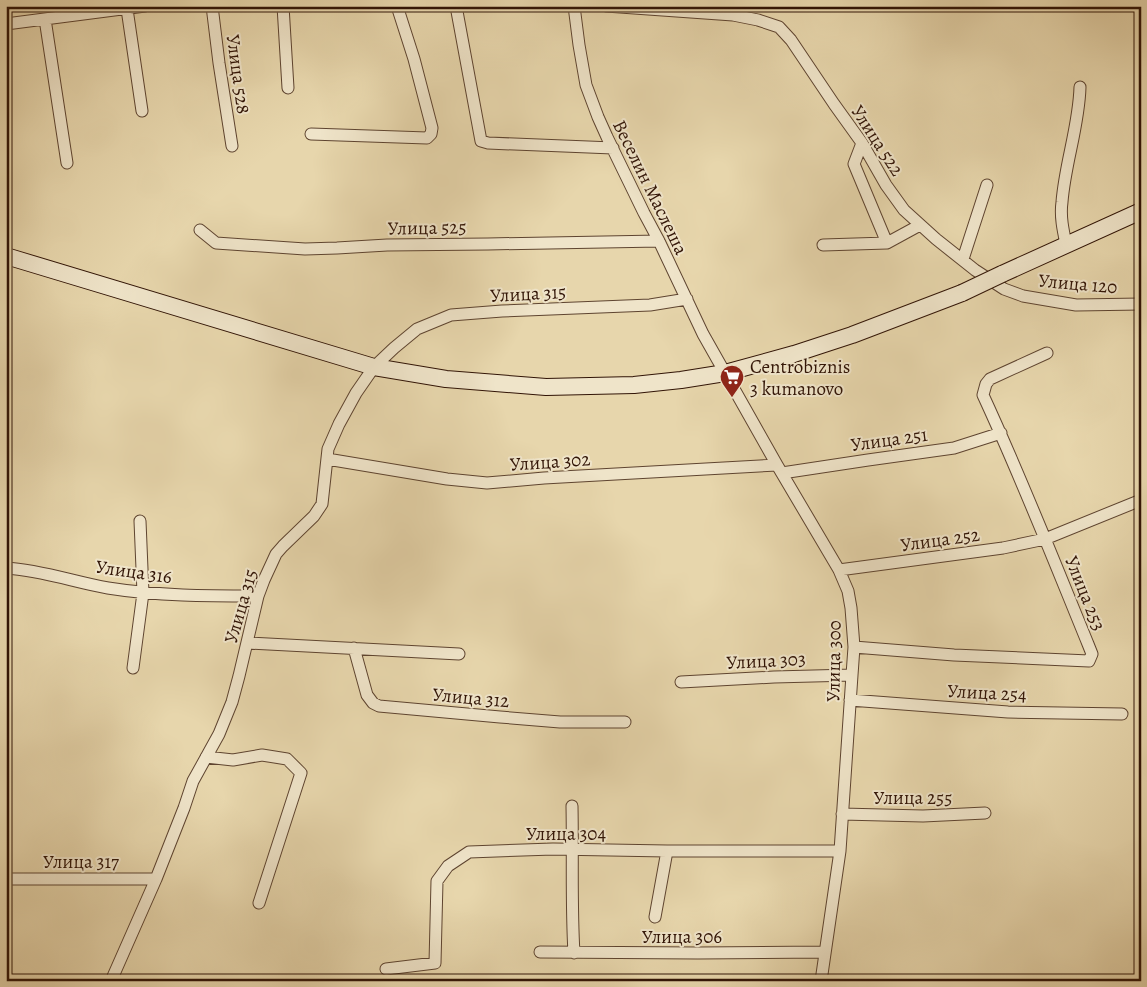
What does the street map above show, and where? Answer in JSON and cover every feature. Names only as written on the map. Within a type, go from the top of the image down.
[{"type":"main road","points":[[6,256],[374,367],[446,379],[546,387],[634,384],[681,380],[725,373],[794,354],[852,335],[962,293],[1141,211]]},
{"type":"street","points":[[6,24],[145,6]]},
{"type":"street","name":"Улица 528","points":[[212,6],[232,146]]},
{"type":"street","points":[[283,6],[288,88]]},
{"type":"street","points":[[311,134],[427,138],[431,134],[432,128],[414,59],[397,6]]},
{"type":"street","points":[[456,6],[481,141],[488,143],[613,148]]},
{"type":"street","name":"Веселин Маслеша","points":[[574,6],[586,85],[598,117],[703,334],[725,373]]},
{"type":"street","points":[[606,6],[734,10]]},
{"type":"street","points":[[127,9],[142,111]]},
{"type":"street","name":"Улица 522","points":[[734,10],[779,27],[791,40],[862,143],[886,185],[904,210],[920,226],[963,259]]},
{"type":"street","points":[[46,20],[67,163]]},
{"type":"street","points":[[1066,244],[1062,227],[1061,204],[1080,102],[1080,87]]},
{"type":"street","points":[[862,143],[854,164],[887,243]]},
{"type":"street","points":[[963,259],[987,185]]},
{"type":"street","points":[[823,245],[887,243],[920,226]]},
{"type":"street","name":"Улица 525","points":[[200,230],[216,243],[304,249],[387,245],[659,241]]},
{"type":"street","name":"Улица 120","points":[[963,259],[975,270],[1004,289],[1022,296],[1076,305],[1141,304]]},
{"type":"street","name":"Улица 315","points":[[111,981],[156,878],[193,781],[219,734],[232,702],[240,676],[258,596],[276,554],[314,516],[322,504],[328,449],[339,424],[374,367],[417,329],[451,315],[650,305],[687,299]]},
{"type":"street","points":[[1046,539],[1001,433],[983,396],[986,384],[990,379],[1047,353]]},
{"type":"street","name":"Улица 300","points":[[725,373],[839,570],[848,591],[851,608],[854,647],[840,851],[821,981]]},
{"type":"street","name":"Улица 251","points":[[779,469],[868,460],[954,448],[1001,433]]},
{"type":"street","name":"Улица 302","points":[[327,459],[447,479],[487,483],[544,478],[779,469]]},
{"type":"street","name":"Улица 252","points":[[839,570],[1003,548],[1046,539],[1141,500]]},
{"type":"street","points":[[134,668],[142,593],[140,522]]},
{"type":"street","name":"Улица 253","points":[[854,647],[954,655],[1090,661],[1092,654],[1046,539]]},
{"type":"street","name":"Улица 316","points":[[6,568],[22,569],[142,593],[191,596],[258,596]]},
{"type":"street","points":[[247,643],[459,654]]},
{"type":"street","name":"Улица 312","points":[[354,648],[367,695],[373,703],[379,706],[551,721],[626,722]]},
{"type":"street","name":"Улица 303","points":[[681,682],[852,674]]},
{"type":"street","name":"Улица 254","points":[[850,700],[1008,712],[1122,714]]},
{"type":"street","points":[[206,757],[233,760],[262,755],[287,759],[301,773],[259,903]]},
{"type":"street","points":[[572,806],[572,919],[574,953]]},
{"type":"street","name":"Улица 255","points":[[842,814],[923,816],[985,813]]},
{"type":"street","name":"Улица 304","points":[[386,969],[435,963],[437,881],[448,866],[469,852],[553,849],[840,851]]},
{"type":"street","points":[[655,917],[667,851]]},
{"type":"street","name":"Улица 317","points":[[6,879],[156,878]]},
{"type":"street","name":"Улица 306","points":[[540,952],[825,952]]},
{"type":"place","name":"Centrobiznis 3 kumanovo","points":[[732,398]]}]
